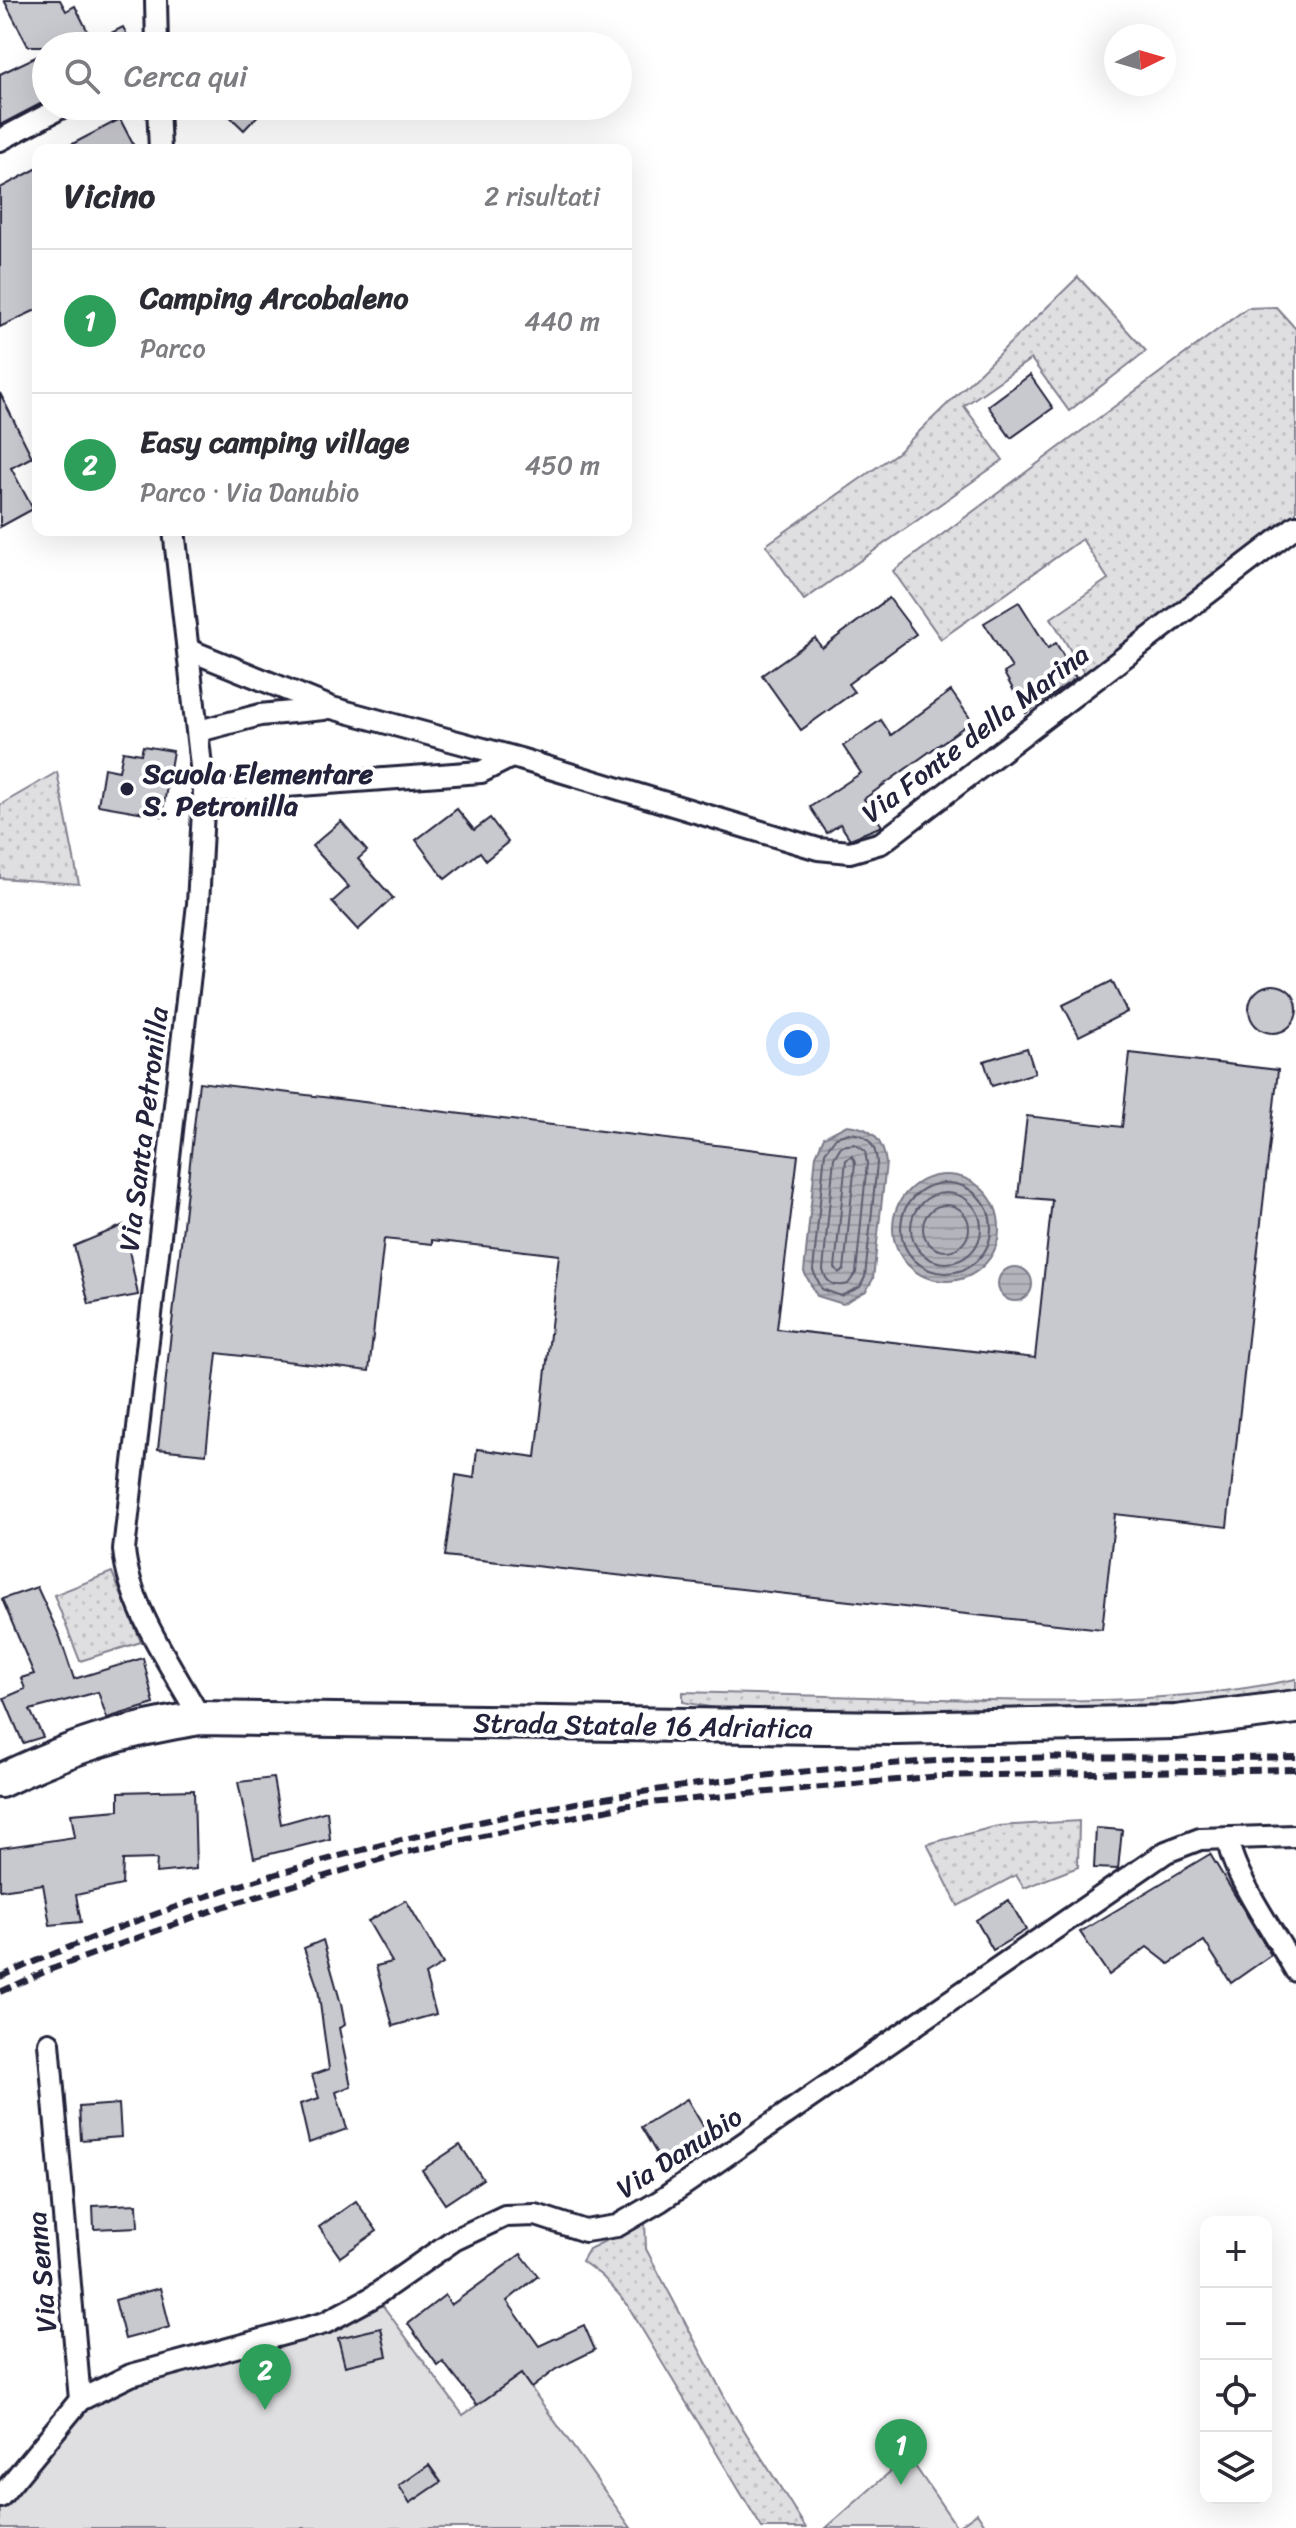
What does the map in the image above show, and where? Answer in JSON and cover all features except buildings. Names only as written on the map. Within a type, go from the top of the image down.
[{"type":"main road","name":"Strada Statale 16 Adriatica","points":[[0,1781],[58,1754],[131,1729],[200,1718],[895,1728],[1191,1721],[1296,1707]]},
{"type":"street","points":[[156,0],[157,32]]},
{"type":"street","points":[[0,140],[38,120]]},
{"type":"street","points":[[159,120],[160,144]]},
{"type":"street","name":"Via Fonte della Marina","points":[[189,650],[250,678],[332,708],[511,757],[818,849],[850,852],[881,843],[1296,526]]},
{"type":"street","name":"Via Santa Petronilla","points":[[175,536],[204,792],[198,904],[124,1550],[127,1577],[138,1603],[200,1718]]},
{"type":"street","name":"Via Fonte della Marina","points":[[199,731],[260,715],[332,708]]},
{"type":"street","points":[[204,792],[481,772],[511,757]]},
{"type":"street","name":"Via Danubio","points":[[0,2497],[80,2400],[131,2375],[325,2323],[371,2298],[454,2240],[505,2216],[536,2215],[585,2231],[617,2226],[660,2201],[1166,1852],[1200,1839],[1296,1836]]},
{"type":"street","points":[[1228,1839],[1229,1850],[1247,1886],[1296,1971]]},
{"type":"street","name":"Via Senna","points":[[49,2043],[80,2400]]},
{"type":"shaded area","points":[[1078,277],[1146,351],[1069,411],[1031,359],[964,406],[1003,460],[804,600],[766,545],[897,453]]},
{"type":"shaded area","points":[[1276,307],[1296,329],[1296,520],[1087,678],[1051,618],[1108,579],[1082,539],[941,639],[893,571],[1247,308]]},
{"type":"shaded area","points":[[57,772],[79,884],[0,878],[0,805]]},
{"type":"shaded area","points":[[112,1572],[141,1642],[80,1661],[54,1595]]},
{"type":"shaded area","points":[[1296,1679],[1296,1700],[1012,1714],[725,1710],[683,1702],[683,1692],[983,1700],[1118,1700],[1207,1693]]},
{"type":"shaded area","points":[[1079,1821],[1078,1867],[1024,1888],[1016,1875],[958,1906],[927,1844],[998,1826]]},
{"type":"shaded area","points":[[645,2221],[646,2249],[732,2411],[806,2528],[762,2528],[625,2301],[602,2276],[582,2261],[589,2249]]},
{"type":"shaded area","points":[[378,2299],[463,2415],[521,2374],[631,2528],[0,2528],[0,2501],[95,2378],[259,2342]]},
{"type":"shaded area","points":[[908,2456],[957,2527],[977,2513],[987,2528],[826,2528]]},
{"type":"water","points":[[847,1125],[863,1128],[874,1136],[882,1147],[886,1163],[873,1279],[866,1291],[843,1304],[817,1296],[804,1272],[816,1155],[824,1137]]},
{"type":"water","points":[[946,1175],[966,1179],[984,1190],[995,1208],[999,1228],[995,1248],[984,1266],[966,1277],[946,1281],[926,1277],[908,1266],[897,1248],[893,1228],[897,1208],[908,1190],[926,1179]]},
{"type":"water","points":[[1015,1267],[1027,1272],[1032,1284],[1027,1296],[1015,1301],[1003,1296],[998,1284],[1003,1272]]},
{"type":"railway","points":[[0,1977],[111,1931],[225,1890],[341,1856],[458,1827],[577,1803],[696,1784],[816,1770],[936,1761],[1296,1757]]},
{"type":"railway","points":[[0,1992],[49,1970],[222,1907],[402,1853],[629,1805],[940,1776],[1296,1769]]},
{"type":"place","name":"Scuola Elementare S. Petronilla","points":[[127,789]]},
{"type":"place","name":"Easy camping village","points":[[265,2410]]},
{"type":"place","name":"Camping Arcobaleno","points":[[901,2485]]}]
